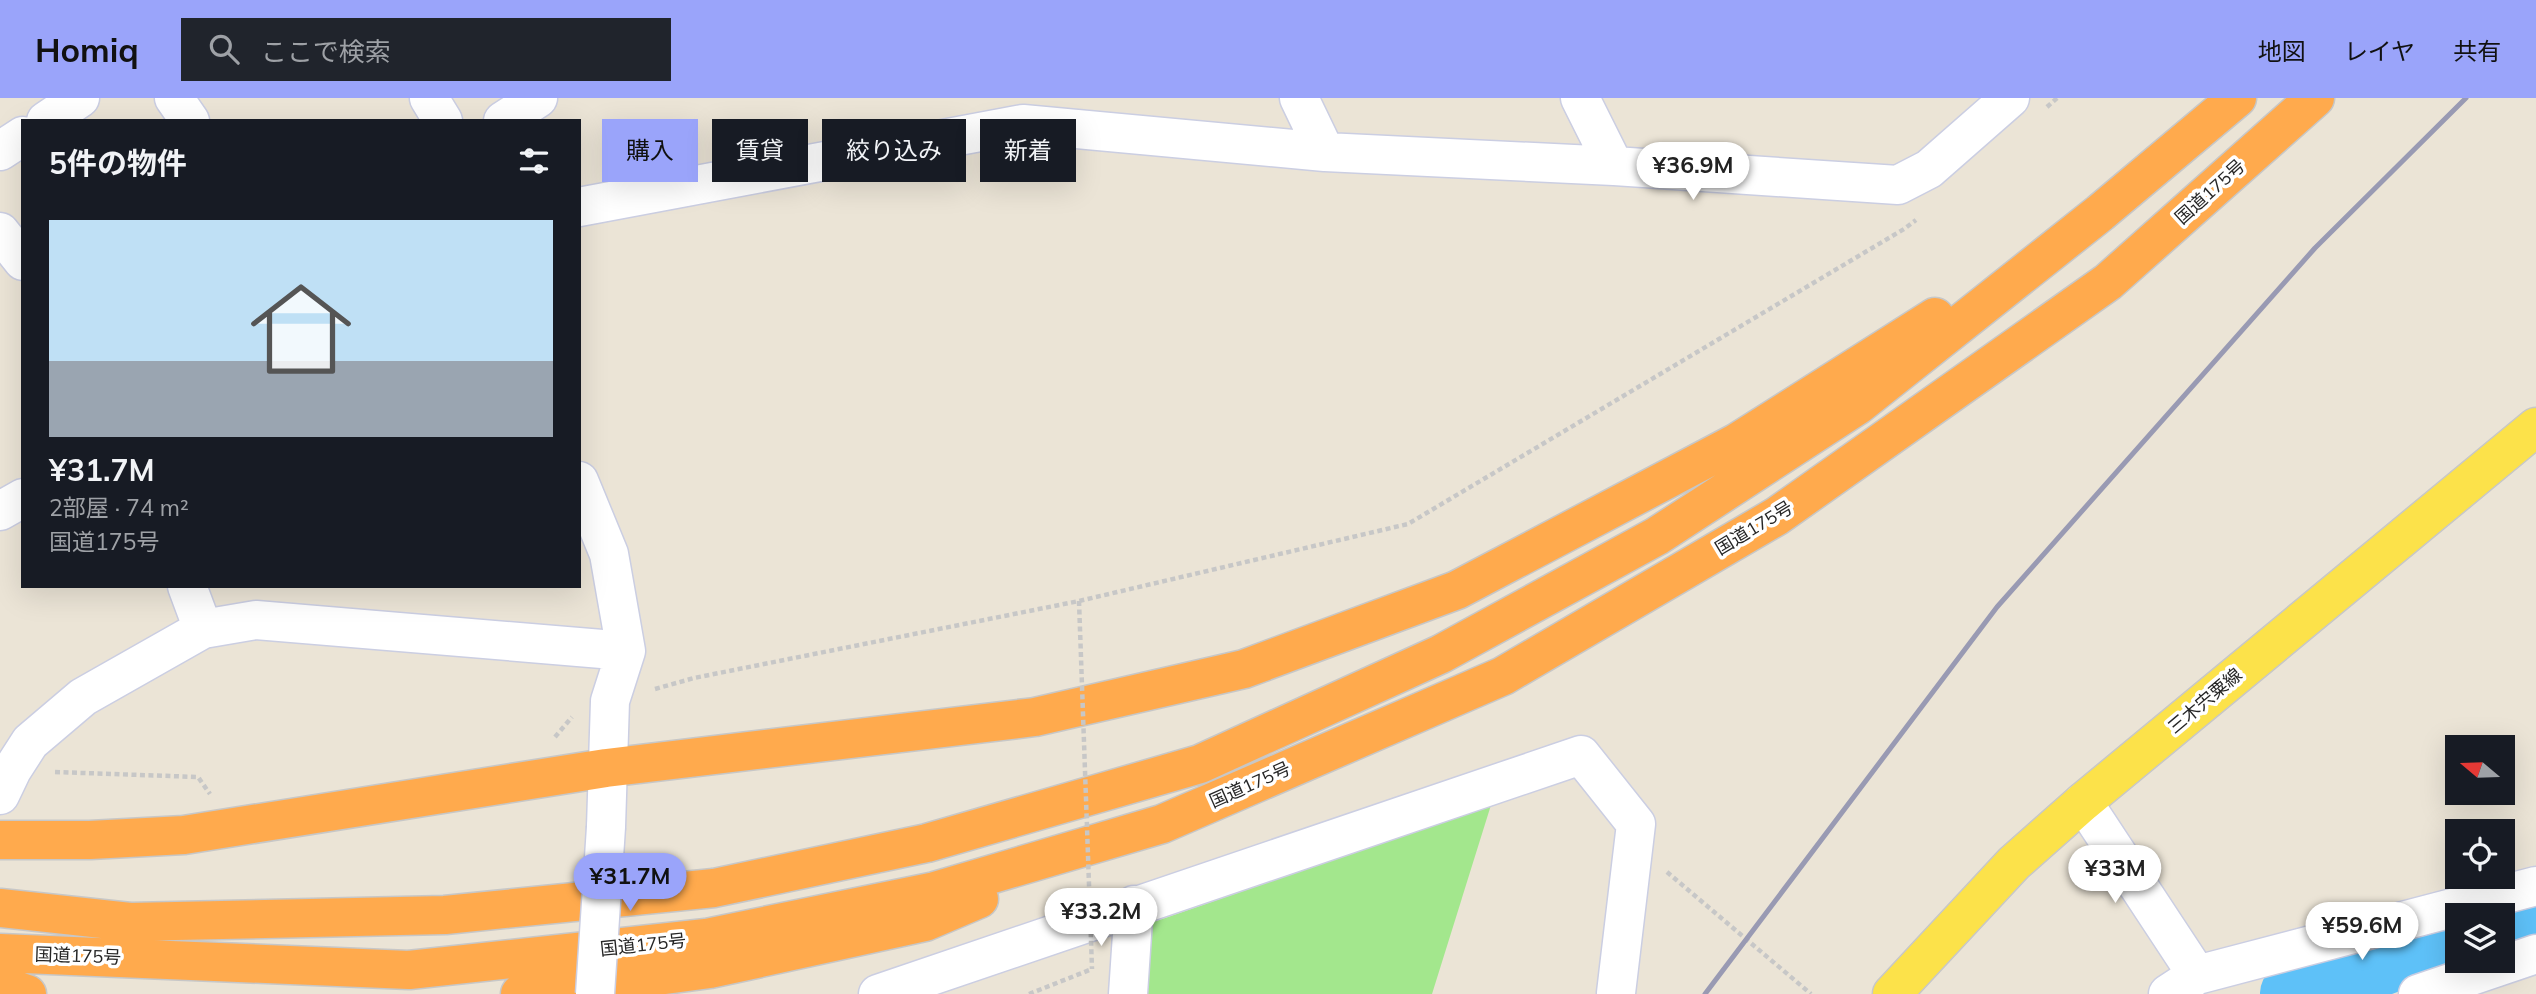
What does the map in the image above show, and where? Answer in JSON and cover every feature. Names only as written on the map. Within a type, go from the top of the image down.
[{"type":"highway","name":"国道175号","points":[[0,908],[130,922],[445,915],[714,888],[927,843],[1200,764],[1441,654],[1657,536],[1858,405],[2099,213],[2237,98]]},
{"type":"highway","name":"国道175号","points":[[0,953],[409,971],[692,939],[935,891],[1162,824],[1503,676],[1777,516],[2108,282],[2315,98]]},
{"type":"highway","points":[[0,840],[90,840],[184,835],[606,768],[1035,717],[1244,669],[1457,590],[1736,443],[2099,213]]},
{"type":"highway","points":[[520,994],[710,969],[925,922],[1162,824]]},
{"type":"highway","points":[[0,985],[27,994]]},
{"type":"main road","name":"三木宍粟線","points":[[1892,994],[2014,863],[2083,802],[2536,427]]},
{"type":"street","points":[[49,119],[80,98]]},
{"type":"street","points":[[174,98],[189,119]]},
{"type":"street","points":[[429,98],[442,119]]},
{"type":"street","points":[[506,119],[538,98]]},
{"type":"street","points":[[1299,98],[1325,152]]},
{"type":"street","points":[[1580,98],[1614,166]]},
{"type":"street","points":[[581,207],[1017,111],[1325,152],[1614,166],[1898,185],[1928,169],[2023,107]]},
{"type":"street","points":[[0,151],[21,137]]},
{"type":"street","points":[[0,232],[21,258]]},
{"type":"street","points":[[581,486],[609,554],[626,651],[610,701],[606,827],[595,994]]},
{"type":"street","points":[[0,511],[21,499]]},
{"type":"street","points":[[188,588],[203,629]]},
{"type":"street","points":[[7,780],[30,742],[83,697],[203,629],[256,620],[626,651]]},
{"type":"street","points":[[877,994],[1581,755],[1636,824],[1616,993]]},
{"type":"street","points":[[2083,802],[2182,984],[2536,886]]},
{"type":"street","points":[[1128,994],[1134,905]]},
{"type":"street","points":[[2418,994],[2536,954]]},
{"type":"path","points":[[2023,107],[2057,98]]},
{"type":"path","points":[[554,738],[578,710],[694,678],[1079,601],[1408,524],[1904,229],[1925,212]]},
{"type":"path","points":[[1029,994],[1092,969],[1079,601]]},
{"type":"path","points":[[7,780],[198,777],[214,800]]},
{"type":"path","points":[[1636,824],[1668,872],[1811,994]]},
{"type":"green space","points":[[1491,805],[1432,994],[1133,994],[1139,927]]},
{"type":"waterway","points":[[2515,928],[2536,922]]},
{"type":"waterway","points":[[2293,994],[2392,959],[2445,946]]},
{"type":"railway","points":[[1705,994],[1997,607],[2315,248],[2466,98]]}]
